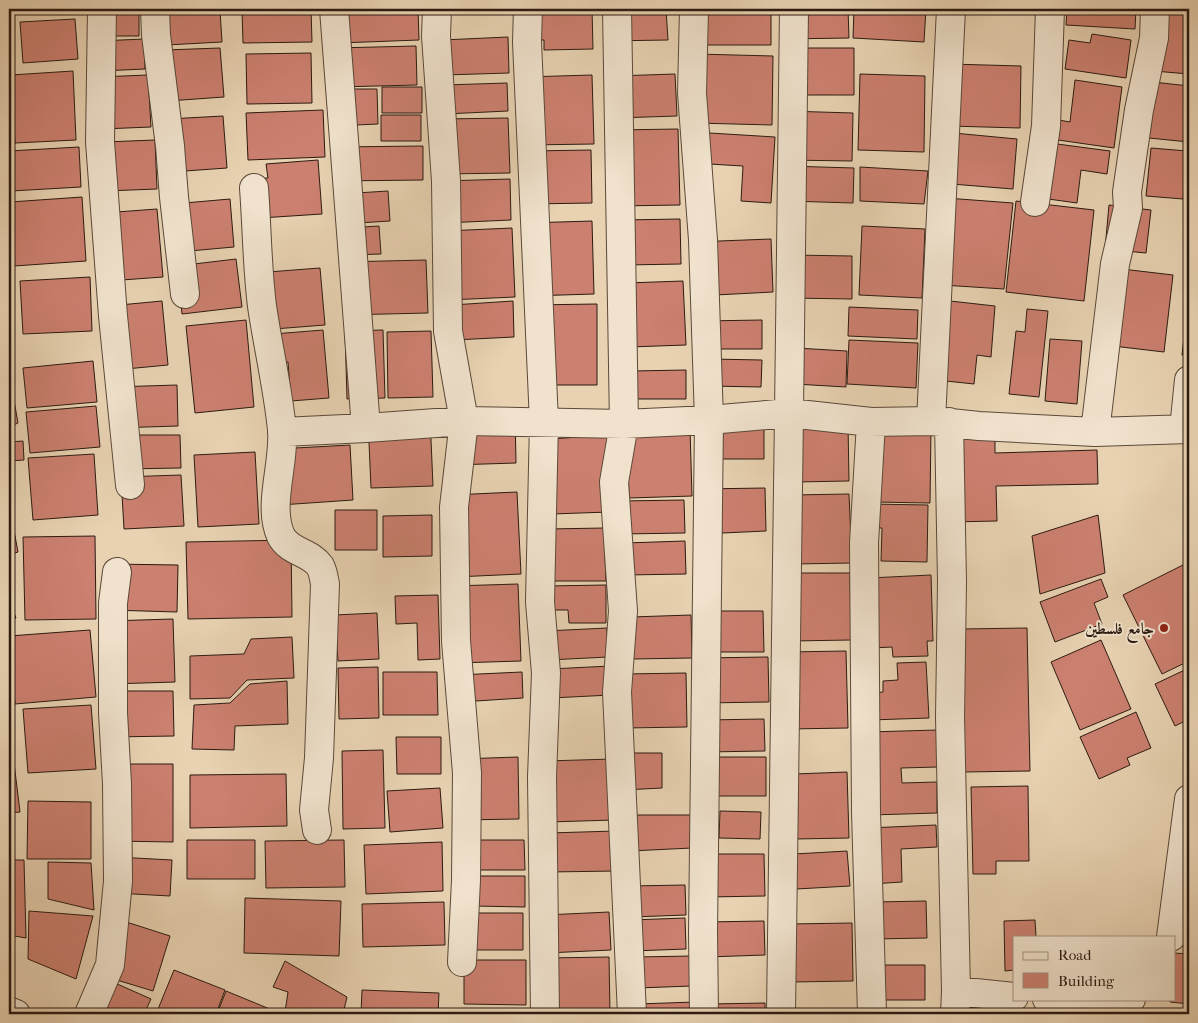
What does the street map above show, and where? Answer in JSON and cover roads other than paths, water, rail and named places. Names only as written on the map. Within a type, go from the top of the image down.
[{"type":"street","points":[[102,9],[100,142],[113,316],[130,485]]},
{"type":"street","points":[[155,9],[156,35],[170,146],[185,294]]},
{"type":"street","points":[[334,9],[366,428]]},
{"type":"street","points":[[437,9],[436,36],[446,181],[448,330],[464,422],[454,507],[456,641],[467,773],[466,880],[462,962]]},
{"type":"street","points":[[528,9],[527,42],[544,422],[540,602],[546,673],[542,778],[545,1014]]},
{"type":"street","points":[[617,9],[624,424],[614,482],[623,611],[617,692],[632,1014]]},
{"type":"street","points":[[694,9],[692,93],[703,240],[709,420],[703,933],[704,1014]]},
{"type":"street","points":[[781,1014],[794,9]]},
{"type":"street","points":[[951,9],[940,421],[952,582],[950,717],[955,1003],[1013,996]]},
{"type":"street","points":[[1035,202],[1046,126],[1050,9]]},
{"type":"street","points":[[1095,432],[1115,264],[1128,208],[1127,192],[1139,110],[1154,38],[1156,9]]},
{"type":"street","points":[[254,188],[262,304],[282,432],[276,508],[281,536],[296,551],[307,555],[320,566],[325,584],[319,758],[314,810],[317,830]]},
{"type":"street","points":[[282,432],[464,422],[624,424],[709,420],[789,413],[871,422],[940,421],[979,426],[1095,432],[1187,429],[1189,380]]},
{"type":"street","points":[[871,422],[864,553],[866,812],[872,1014]]},
{"type":"street","points":[[89,1014],[110,965],[118,880],[118,784],[114,712],[113,603],[117,572]]},
{"type":"street","points":[[1171,936],[1189,798]]},
{"type":"street","points":[[1061,1000],[1088,1002],[1117,1000]]},
{"type":"street","points":[[9,1011],[16,1014]]},
{"type":"place","name":"جامع فلسطين","points":[[1164,628]]}]
